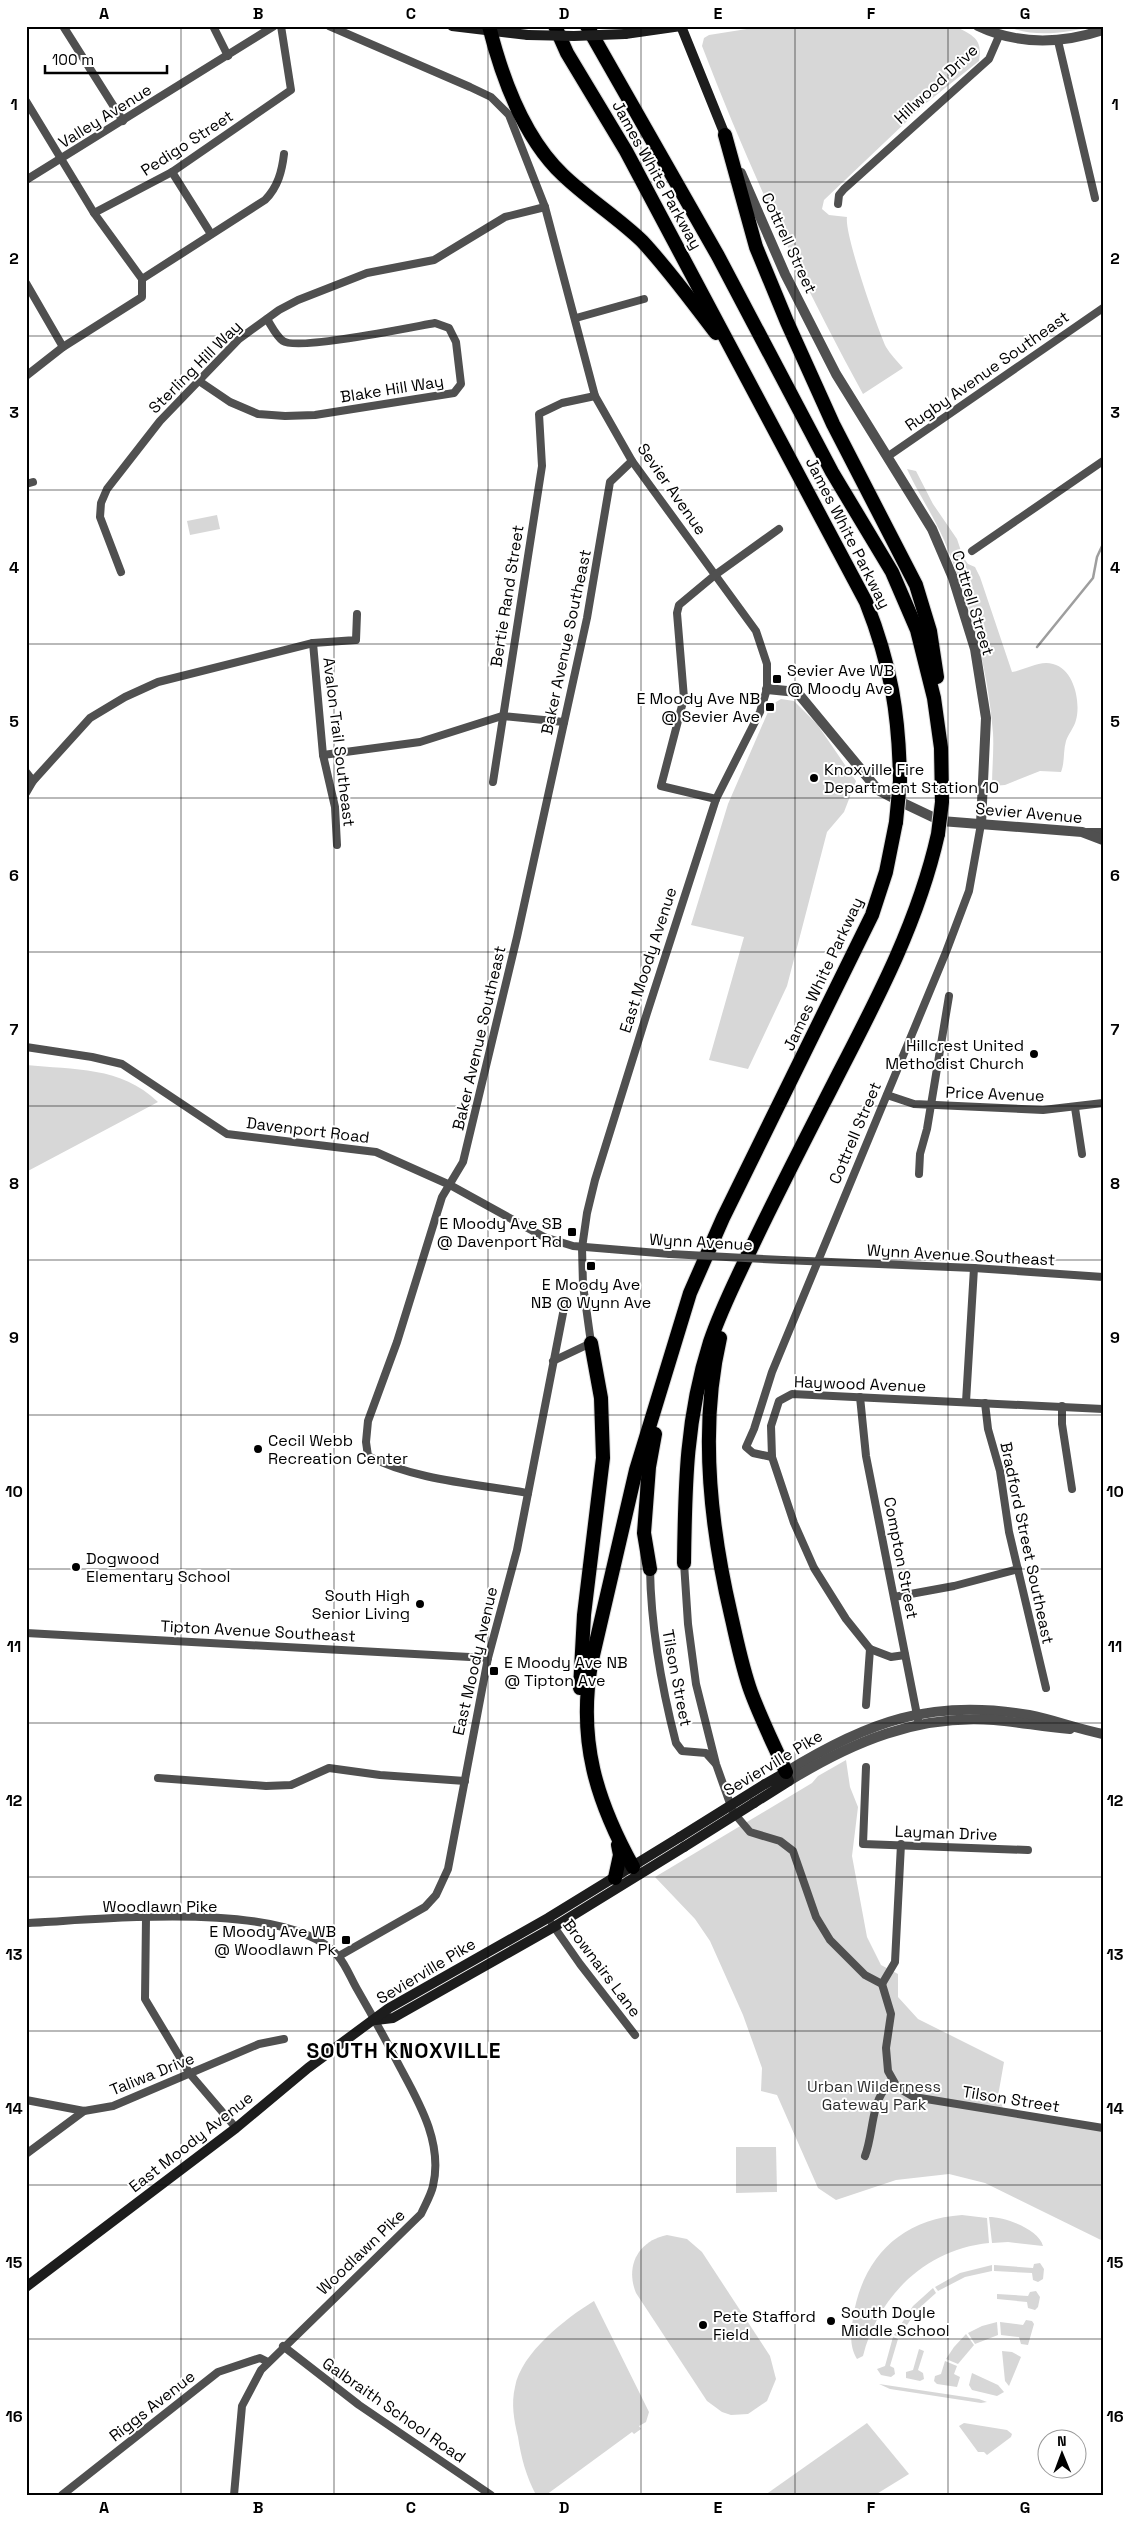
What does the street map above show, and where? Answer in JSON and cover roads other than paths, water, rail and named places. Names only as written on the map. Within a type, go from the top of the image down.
[{"type":"highway","name":"James White Parkway","points":[[555,26],[567,54],[626,151],[853,576],[879,635],[897,711],[900,781],[896,822],[886,872],[872,915],[723,1218],[690,1293],[676,1335]]},
{"type":"highway","name":"James White Parkway","points":[[587,26],[718,256],[832,472],[892,572],[916,630],[934,698],[941,748],[942,802],[938,834],[930,871],[915,915],[888,975],[741,1269]]},
{"type":"highway","points":[[490,29],[511,96],[538,145],[563,175],[614,216],[669,270],[745,372]]},
{"type":"highway","points":[[725,135],[756,247],[787,322],[833,424],[916,585],[930,631],[939,688],[941,748]]},
{"type":"highway","points":[[684,1563],[687,1453],[693,1407],[721,1312],[741,1269]]},
{"type":"highway","points":[[741,1269],[724,1320],[710,1397],[709,1436],[713,1525],[724,1586],[743,1667],[787,1776]]},
{"type":"highway","points":[[650,1569],[644,1533],[649,1467],[676,1335]]},
{"type":"highway","points":[[586,1731],[586,1691],[590,1664],[636,1470],[676,1335]]},
{"type":"highway","points":[[591,1343],[601,1398],[604,1434],[603,1458],[580,1660],[580,1708],[596,1784],[620,1850],[615,1878]]},
{"type":"highway","points":[[614,1830],[635,1871]]},
{"type":"main road","points":[[452,26],[528,35],[574,36],[625,34],[681,26]]},
{"type":"main road","name":"Cottrell Street","points":[[681,26],[725,135]]},
{"type":"main road","name":"Sevierville Pike","points":[[551,1922],[615,1878],[635,1871],[680,1837],[765,1784],[787,1776]]},
{"type":"main road","name":"Sevierville Pike","points":[[375,2020],[389,2008],[551,1922],[635,1871],[684,1847],[754,1803],[787,1776]]},
{"type":"main road","name":"East Moody Avenue","points":[[26,2287],[236,2128],[308,2068],[375,2020]]},
{"type":"street","points":[[63,26],[123,121]]},
{"type":"street","points":[[213,26],[228,56]]},
{"type":"street","name":"Valley Avenue","points":[[26,180],[274,26]]},
{"type":"street","name":"Pedigo Street","points":[[94,213],[172,172],[291,90],[281,26]]},
{"type":"street","name":"Sevier Avenue","points":[[329,26],[491,97],[509,115],[545,207],[576,318],[595,396],[632,461],[756,631],[761,641],[767,664],[767,689],[797,692],[878,790],[941,821],[1082,832],[1103,840]]},
{"type":"street","points":[[978,26],[999,36],[1037,41],[1058,41],[1103,30]]},
{"type":"street","name":"Hillwood Drive","points":[[838,204],[839,195],[844,189],[989,59],[999,36]]},
{"type":"street","points":[[1058,41],[1095,198]]},
{"type":"street","points":[[26,101],[94,213],[142,279],[142,297],[63,347],[26,376]]},
{"type":"street","name":"Cottrell Street","points":[[725,135],[785,274],[836,374],[932,529],[953,578],[975,649],[986,718],[981,824],[969,891],[946,952],[772,1372],[746,1446],[753,1453],[772,1457]]},
{"type":"street","points":[[142,279],[265,200],[273,192],[282,171],[284,154]]},
{"type":"street","points":[[172,172],[211,234]]},
{"type":"street","name":"Sterling Hill Way","points":[[122,572],[100,517],[100,503],[122,467],[160,421],[239,339],[298,300],[367,273],[434,260],[505,217],[545,207]]},
{"type":"street","points":[[26,283],[63,347]]},
{"type":"street","points":[[576,318],[644,299]]},
{"type":"street","name":"Rugby Avenue Southeast","points":[[887,457],[1103,308]]},
{"type":"street","name":"Blake Hill Way","points":[[199,380],[230,402],[258,414],[285,416],[315,415],[454,393],[461,384],[456,342],[449,328],[435,323],[312,343],[290,343],[283,341],[267,319]]},
{"type":"street","name":"Bertie Rand Street","points":[[493,782],[542,466],[538,414],[562,403],[595,396]]},
{"type":"street","name":"Baker Avenue Southeast","points":[[528,1493],[415,1472],[384,1464],[368,1456],[366,1442],[368,1421],[400,1333],[442,1197],[463,1162],[519,927],[588,612],[610,482],[632,461]]},
{"type":"street","points":[[972,552],[1103,461]]},
{"type":"street","points":[[716,799],[661,786],[684,698],[677,613],[679,606],[715,575],[779,529]]},
{"type":"street","points":[[26,793],[33,781],[90,718],[125,697],[158,682],[313,643],[356,640],[357,614]]},
{"type":"street","name":"Avalon Trail Southeast","points":[[313,643],[323,754],[335,807],[337,845]]},
{"type":"street","name":"East Moody Avenue","points":[[582,1248],[596,1180],[716,799],[760,712],[767,689]]},
{"type":"street","points":[[323,754],[420,742],[502,716],[564,722]]},
{"type":"street","points":[[26,772],[33,781]]},
{"type":"street","points":[[1082,832],[1103,832]]},
{"type":"street","points":[[920,1174],[920,1154],[927,1129],[949,996]]},
{"type":"street","name":"Davenport Road","points":[[26,1048],[92,1057],[122,1064],[227,1134],[376,1152],[450,1185],[544,1236],[582,1248]]},
{"type":"street","name":"Price Avenue","points":[[887,1096],[914,1104],[1043,1110],[1075,1108],[1103,1103]]},
{"type":"street","points":[[1075,1108],[1082,1154]]},
{"type":"street","points":[[553,1361],[591,1343],[583,1285],[582,1248]]},
{"type":"street","name":"Wynn Avenue","points":[[582,1248],[818,1262]]},
{"type":"street","name":"Wynn Avenue Southeast","points":[[818,1262],[974,1268],[1103,1277]]},
{"type":"street","points":[[966,1402],[974,1268]]},
{"type":"street","name":"East Moody Avenue","points":[[338,1956],[418,1912],[436,1895],[448,1869],[488,1658],[517,1550],[565,1304]]},
{"type":"street","name":"Haywood Avenue","points":[[870,1649],[846,1619],[814,1568],[794,1523],[772,1457],[770,1426],[776,1406],[784,1397],[792,1394],[1103,1409]]},
{"type":"street","name":"Compton Street","points":[[860,1397],[866,1456],[919,1725]]},
{"type":"street","name":"Bradford Street Southeast","points":[[985,1403],[988,1429],[1000,1471],[1009,1532],[1046,1688]]},
{"type":"street","points":[[1062,1406],[1062,1424],[1072,1490]]},
{"type":"street","name":"Tilson Street","points":[[684,1563],[692,1658],[716,1764],[728,1801],[738,1821],[750,1832],[780,1841],[793,1851],[816,1917],[830,1940],[858,1969],[882,1984]]},
{"type":"street","name":"Tilson Street","points":[[650,1569],[652,1611],[660,1676],[676,1743],[684,1752],[700,1752],[709,1755],[716,1764]]},
{"type":"street","points":[[894,1597],[954,1586],[1018,1569]]},
{"type":"street","name":"Tipton Avenue Southeast","points":[[26,1633],[488,1658]]},
{"type":"street","points":[[866,1706],[870,1649],[891,1657],[905,1655]]},
{"type":"street","name":"Sevierville Pike","points":[[787,1776],[846,1737],[872,1726],[917,1714],[993,1711],[1057,1721],[1088,1731]]},
{"type":"street","name":"Sevierville Pike","points":[[787,1776],[866,1739],[919,1725],[973,1719],[1103,1734]]},
{"type":"street","points":[[700,1752],[709,1736]]},
{"type":"street","name":"Layman Drive","points":[[866,1767],[863,1844],[1028,1850]]},
{"type":"street","points":[[158,1778],[266,1786],[291,1785],[329,1768],[380,1775],[465,1781]]},
{"type":"street","points":[[865,2156],[870,2144],[877,2099],[884,2090],[897,2087],[888,2072],[886,2048],[891,2014],[882,1984],[895,1962],[901,1844]]},
{"type":"street","points":[[146,1918],[145,1999],[190,2074],[236,2128]]},
{"type":"street","name":"Woodlawn Pike","points":[[26,1923],[146,1918],[238,1919],[280,1926],[313,1936],[338,1956],[375,2020],[421,2108],[433,2142],[435,2161],[433,2187],[421,2214],[283,2346],[261,2370],[242,2406],[234,2495]]},
{"type":"street","name":"Brownairs Lane","points":[[551,1922],[580,1964],[635,2035]]},
{"type":"street","name":"Taliwa Drive","points":[[26,2100],[84,2111],[113,2106],[259,2044],[284,2039]]},
{"type":"street","name":"Tilson Street","points":[[897,2087],[914,2097],[1103,2128]]},
{"type":"street","points":[[26,2154],[84,2111]]},
{"type":"street","name":"Galbraith School Road","points":[[283,2346],[359,2405],[491,2495]]},
{"type":"street","name":"Riggs Avenue","points":[[62,2495],[218,2372],[260,2358],[268,2362]]},
{"type":"waterway","points":[[1037,647],[1093,578],[1097,557],[1103,544]]},
{"type":"place","name":"Sevier Ave WB @ Moody Ave","points":[[777,679]]},
{"type":"place","name":"E Moody Ave NB @ Sevier Ave","points":[[770,707]]},
{"type":"place","name":"Knoxville Fire Department Station 10","points":[[814,778]]},
{"type":"place","name":"Hillcrest United Methodist Church","points":[[1034,1054]]},
{"type":"place","name":"E Moody Ave SB @ Davenport Rd","points":[[572,1232]]},
{"type":"place","name":"E Moody Ave NB @ Wynn Ave","points":[[591,1266]]},
{"type":"place","name":"Cecil Webb Recreation Center","points":[[258,1449]]},
{"type":"place","name":"Dogwood Elementary School","points":[[76,1567]]},
{"type":"place","name":"South High Senior Living","points":[[420,1604]]},
{"type":"place","name":"E Moody Ave NB @ Tipton Ave","points":[[494,1671]]},
{"type":"place","name":"E Moody Ave WB @ Woodlawn Pk","points":[[346,1940]]},
{"type":"place","name":"South Doyle Middle School","points":[[831,2321]]},
{"type":"place","name":"Pete Stafford Field","points":[[703,2325]]},
{"type":"district","name":"SOUTH KNOXVILLE","points":[[404,2050]]},
{"type":"park label","name":"Urban Wilderness Gateway Park","points":[[874,2095]]}]
